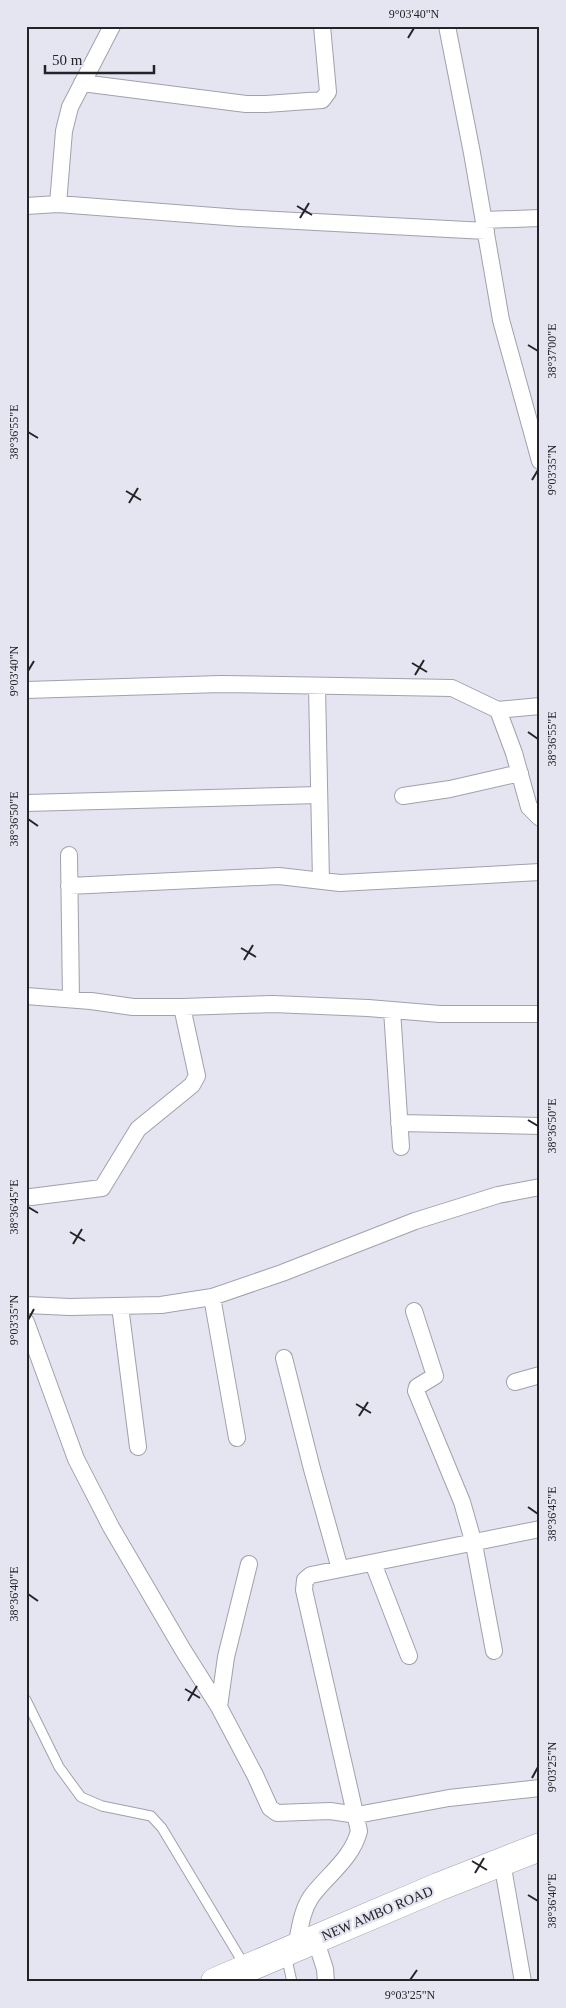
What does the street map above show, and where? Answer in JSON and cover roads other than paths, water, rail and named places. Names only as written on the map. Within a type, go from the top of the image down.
[{"type":"highway","name":"NEW AMBO ROAD","points":[[215,1982],[298,1945],[540,1847]]},
{"type":"street","points":[[58,204],[64,130],[70,107],[112,26]]},
{"type":"street","points":[[82,84],[246,104],[322,100],[328,92],[322,26]]},
{"type":"street","points":[[447,26],[501,320],[540,461]]},
{"type":"street","points":[[26,206],[58,204],[240,218],[485,226],[540,218]]},
{"type":"street","points":[[26,690],[222,684],[452,688],[498,710],[540,706]]},
{"type":"street","points":[[317,687],[321,881]]},
{"type":"street","points":[[498,710],[520,773],[529,807],[540,818]]},
{"type":"street","points":[[403,796],[450,789],[520,773]]},
{"type":"street","points":[[26,803],[320,795]]},
{"type":"street","points":[[69,855],[71,999]]},
{"type":"street","points":[[69,886],[279,876],[340,883],[540,872]]},
{"type":"street","points":[[26,996],[71,999],[133,1007],[182,1008],[274,1004],[440,1014],[540,1014]]},
{"type":"street","points":[[31,1197],[102,1188],[138,1129],[192,1085],[197,1076],[182,1008]]},
{"type":"street","points":[[392,1010],[401,1147]]},
{"type":"street","points":[[400,1123],[540,1126]]},
{"type":"street","points":[[26,1305],[70,1307],[160,1305],[212,1297],[282,1273],[415,1221],[498,1195],[540,1187]]},
{"type":"street","points":[[212,1297],[237,1438]]},
{"type":"street","points":[[120,1306],[138,1447]]},
{"type":"street","points":[[414,1310],[435,1376],[421,1384],[416,1390],[455,1483],[474,1544],[494,1651]]},
{"type":"street","points":[[26,1322],[76,1459],[121,1544],[219,1708],[255,1775],[270,1808],[277,1813],[330,1811],[357,1815],[449,1798],[540,1788]]},
{"type":"street","points":[[284,1358],[340,1569]]},
{"type":"street","points":[[515,1382],[540,1375]]},
{"type":"street","points":[[326,1982],[325,1969],[298,1945],[304,1912],[311,1897],[356,1843],[359,1831],[357,1815],[304,1590],[305,1580],[311,1575],[474,1544],[540,1529]]},
{"type":"street","points":[[373,1563],[409,1656]]},
{"type":"street","points":[[219,1708],[226,1657],[249,1564]]},
{"type":"street","points":[[502,1862],[523,1982]]},
{"type":"lane","points":[[26,1700],[59,1767],[81,1797],[102,1806],[151,1816],[162,1828],[246,1968]]},
{"type":"lane","points":[[292,1982],[298,1945]]}]
